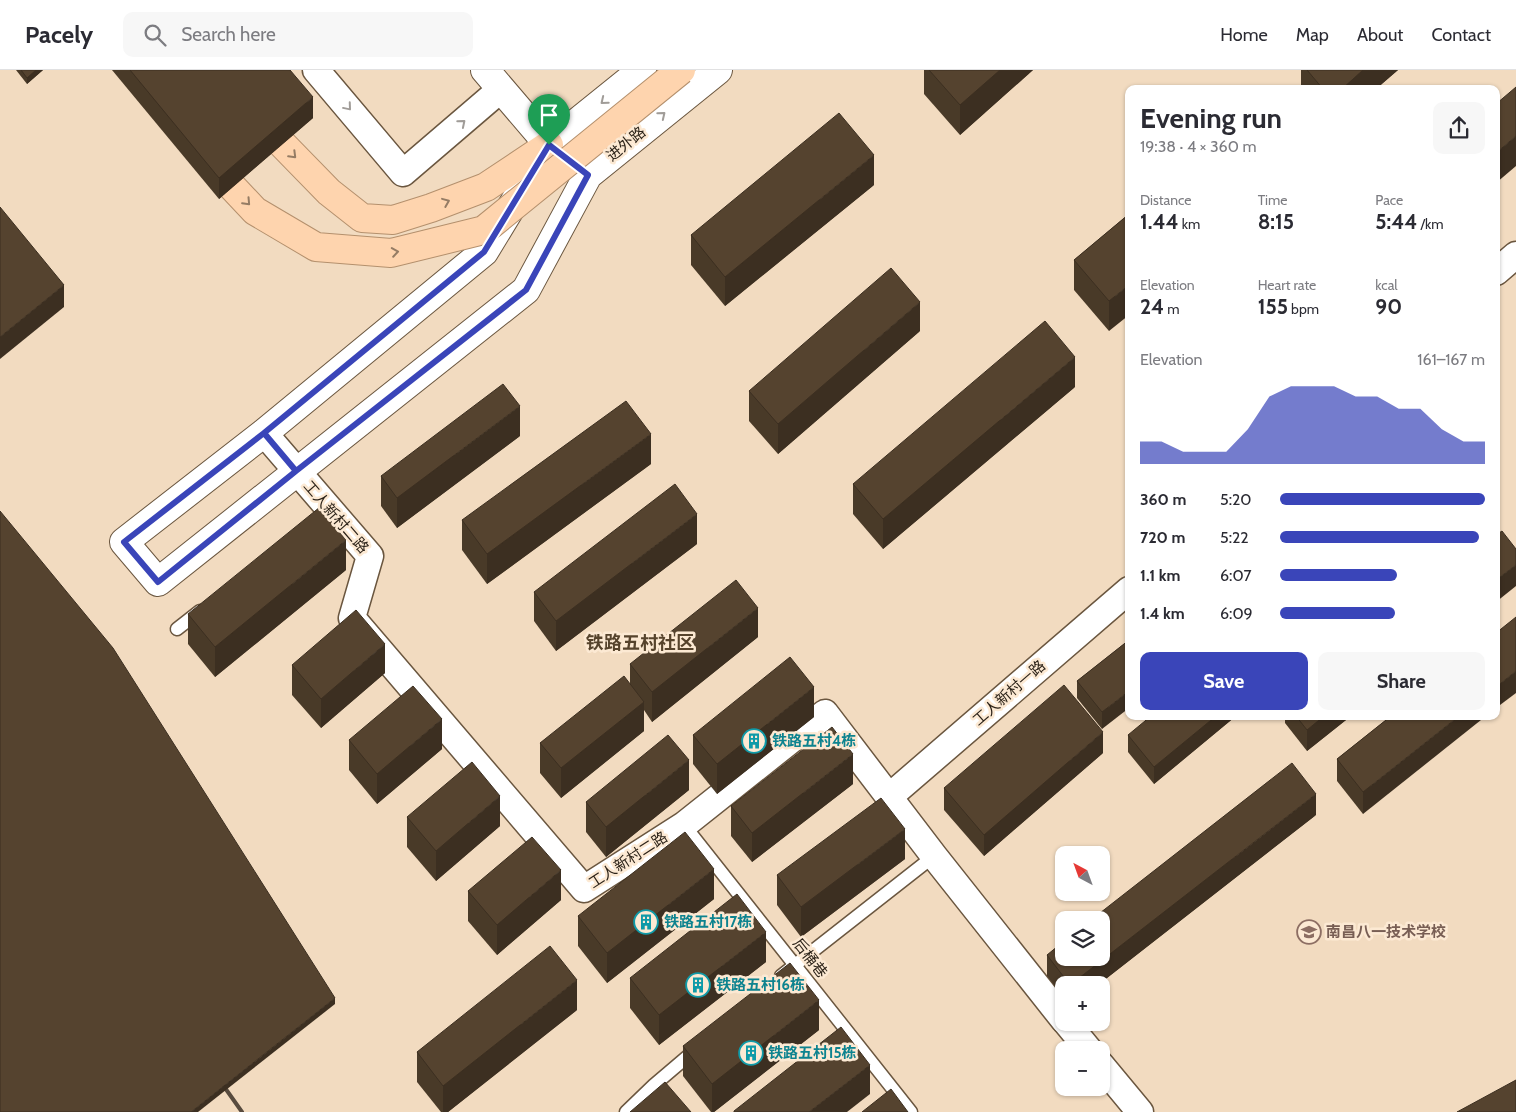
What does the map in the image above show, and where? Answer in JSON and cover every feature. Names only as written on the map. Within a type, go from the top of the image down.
[{"type":"highway","points":[[210,70],[329,192],[362,218],[393,220],[431,208],[486,186],[549,145]]},
{"type":"highway","points":[[189,140],[255,211],[316,247],[391,253],[484,230],[681,70]]},
{"type":"street","points":[[316,70],[403,173],[493,80],[549,145],[588,175]]},
{"type":"street","name":"进外路","points":[[642,70],[549,145],[484,252],[264,433],[124,542],[158,582],[526,290],[588,175],[718,70]]},
{"type":"street","points":[[1500,269],[1516,255]]},
{"type":"street","name":"工人新村二路","points":[[264,433],[296,471],[326,512],[370,556],[352,618],[584,889],[684,825],[825,713],[934,856],[1055,1008]]},
{"type":"street","name":"工人新村一路","points":[[889,797],[1125,593]]},
{"type":"street","name":"工人新村二路","points":[[1073,1031],[1082,1041]]},
{"type":"street","points":[[1110,1076],[1140,1112]]},
{"type":"lane","points":[[177,629],[208,605]]},
{"type":"lane","name":"后桶巷","points":[[684,825],[911,1112]]},
{"type":"lane","points":[[772,984],[934,856]]},
{"type":"lane","points":[[626,1112],[654,1085],[706,1041]]},
{"type":"building","points":[[21,70],[36,70],[27,78]]},
{"type":"building","points":[[130,70],[290,70],[313,97],[219,178]]},
{"type":"building","points":[[929,70],[1000,70],[960,105]]},
{"type":"building","points":[[1307,70],[1363,70],[1346,85],[1320,85]]},
{"type":"building","points":[[1516,87],[1516,136],[1500,150],[1500,101]]},
{"type":"building","points":[[839,113],[874,155],[725,277],[691,235]]},
{"type":"building","points":[[0,207],[64,285],[0,337]]},
{"type":"building","points":[[1125,217],[1125,288],[1109,301],[1074,260]]},
{"type":"building","points":[[891,268],[920,302],[778,424],[749,391]]},
{"type":"building","points":[[1045,321],[1075,357],[883,519],[853,484]]},
{"type":"building","points":[[503,384],[520,406],[397,498],[381,476]]},
{"type":"building","points":[[626,401],[651,434],[487,554],[462,520]]},
{"type":"building","points":[[675,484],[697,514],[556,621],[534,592]]},
{"type":"building","points":[[320,507],[346,540],[215,647],[188,614]]},
{"type":"building","points":[[0,511],[113,648],[335,998],[191,1112],[0,1112]]},
{"type":"building","points":[[1502,531],[1516,549],[1516,565],[1500,577],[1500,532]]},
{"type":"building","points":[[736,580],[758,608],[652,692],[630,664]]},
{"type":"building","points":[[356,610],[385,644],[321,699],[292,665]]},
{"type":"building","points":[[1516,617],[1516,671],[1500,684],[1500,630]]},
{"type":"building","points":[[1125,643],[1125,694],[1102,712],[1077,681]]},
{"type":"building","points":[[790,657],[814,687],[717,764],[693,735]]},
{"type":"building","points":[[624,676],[644,702],[561,768],[540,743]]},
{"type":"building","points":[[1064,685],[1103,732],[984,835],[944,788]]},
{"type":"building","points":[[413,686],[442,719],[377,774],[349,740]]},
{"type":"building","points":[[1146,720],[1211,720],[1154,767],[1128,735]]},
{"type":"building","points":[[1299,720],[1319,720],[1307,730]]},
{"type":"building","points":[[1386,720],[1454,720],[1363,792],[1337,759]]},
{"type":"building","points":[[832,727],[853,754],[752,833],[731,806]]},
{"type":"building","points":[[668,735],[689,760],[606,827],[586,802]]},
{"type":"building","points":[[472,762],[500,796],[436,851],[407,817]]},
{"type":"building","points":[[1292,763],[1316,794],[1110,954],[1110,911],[1103,911]]},
{"type":"building","points":[[881,798],[905,829],[801,907],[777,875]]},
{"type":"building","points":[[685,832],[714,869],[607,953],[578,916]]},
{"type":"building","points":[[532,837],[561,870],[497,925],[468,891]]},
{"type":"building","points":[[737,894],[766,932],[659,1015],[630,978]]},
{"type":"building","points":[[550,946],[577,980],[443,1086],[417,1052]]},
{"type":"building","points":[[1055,948],[1055,965],[1047,955]]},
{"type":"building","points":[[790,963],[819,1000],[712,1084],[683,1046]]},
{"type":"building","points":[[1055,966],[1094,966],[1082,976],[1063,976]]},
{"type":"building","points":[[841,1027],[870,1065],[809,1112],[734,1112],[734,1111]]},
{"type":"building","points":[[1516,1080],[1516,1112],[1457,1112]]},
{"type":"building","points":[[665,1082],[691,1112],[630,1112]]},
{"type":"building","points":[[891,1089],[908,1112],[862,1112]]},
{"type":"railway","points":[[218,1078],[242,1112]]},
{"type":"place","name":"铁路五村4栋","points":[[754,741]]},
{"type":"place","name":"铁路五村17栋","points":[[646,922]]},
{"type":"place","name":"南昌八一技术学校","points":[[1309,932]]},
{"type":"place","name":"铁路五村16栋","points":[[698,985]]},
{"type":"place","name":"铁路五村15栋","points":[[751,1053]]},
{"type":"district","name":"铁路五村社区","points":[[640,643]]},
{"type":"route","points":[[549,145],[484,252],[264,433],[296,471],[158,582],[124,542],[264,433],[296,471],[526,290],[588,175],[549,145]]}]
